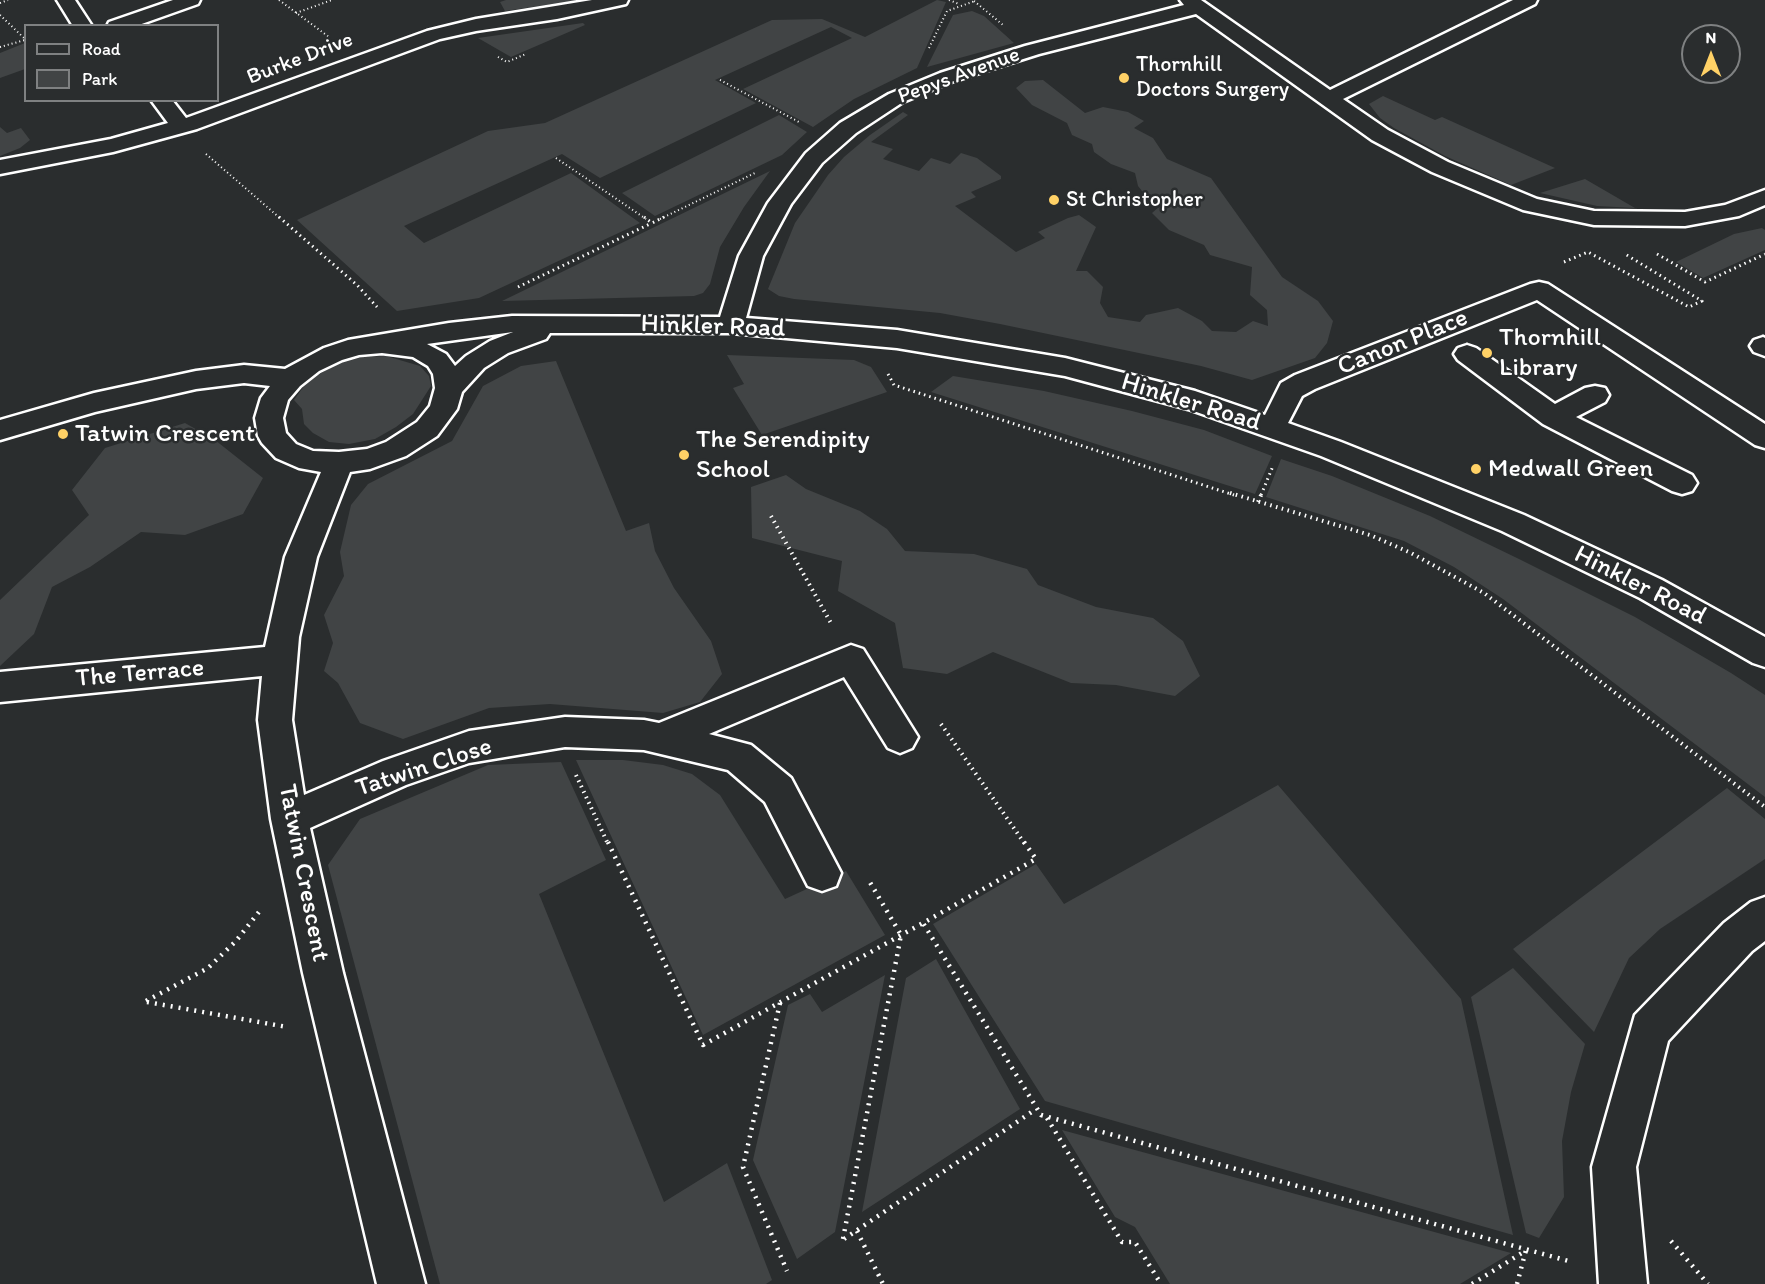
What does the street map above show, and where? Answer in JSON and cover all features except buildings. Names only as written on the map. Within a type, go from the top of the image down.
[{"type":"street","points":[[66,0],[81,24]]},
{"type":"street","points":[[122,24],[191,0]]},
{"type":"street","name":"Burke Drive","points":[[0,167],[104,147],[182,126],[255,102],[411,42],[454,30],[619,0]]},
{"type":"street","points":[[1328,99],[1528,0]]},
{"type":"street","points":[[1194,4],[1380,135],[1440,167],[1532,205],[1589,217],[1685,219],[1731,211],[1765,196]]},
{"type":"street","name":"Pepys Avenue","points":[[730,325],[751,256],[780,203],[809,165],[832,140],[875,110],[920,87],[1032,50],[1194,4]]},
{"type":"street","points":[[163,102],[182,126]]},
{"type":"street","points":[[1539,290],[1765,438]]},
{"type":"street","name":"Canon Place","points":[[1272,428],[1291,390],[1539,290]]},
{"type":"street","name":"Hinkler Road","points":[[394,341],[479,327],[513,324],[730,325],[897,339],[1065,367],[1195,401],[1272,428],[1513,523],[1651,588],[1765,653]]},
{"type":"street","name":"Hinkler Road","points":[[449,388],[475,362],[499,347],[528,335],[572,324]]},
{"type":"street","points":[[1435,331],[1553,417],[1682,483]]},
{"type":"street","points":[[394,341],[422,351],[437,360],[446,373],[449,388],[443,409],[426,429],[412,440],[370,459],[339,463],[309,461],[286,451],[272,436],[269,418],[275,398],[290,379],[310,365],[333,354],[357,346],[394,341]]},
{"type":"street","points":[[0,430],[94,403],[196,380],[244,374],[290,379]]},
{"type":"street","points":[[1553,417],[1595,395]]},
{"type":"street","name":"Tatwin Crescent","points":[[339,463],[301,557],[280,660],[275,720],[289,819],[339,1037],[401,1284]]},
{"type":"street","points":[[659,739],[851,659],[900,737]]},
{"type":"street","name":"The Terrace","points":[[0,687],[280,660]]},
{"type":"street","name":"Tatwin Close","points":[[289,819],[396,772],[469,747],[565,732],[644,735],[738,756],[778,790],[822,873]]},
{"type":"street","points":[[1622,1280],[1614,1167],[1650,1030],[1738,937],[1765,916]]},
{"type":"path","points":[[0,3],[8,0]]},
{"type":"path","points":[[279,0],[362,60]]},
{"type":"path","points":[[295,13],[332,0]]},
{"type":"path","points":[[949,0],[960,4]]},
{"type":"path","points":[[920,87],[915,78],[946,10],[975,1]]},
{"type":"path","points":[[0,15],[24,38]]},
{"type":"path","points":[[1,47],[24,39]]},
{"type":"path","points":[[720,80],[832,140]]},
{"type":"path","points":[[182,126],[198,146],[357,285],[394,341]]},
{"type":"path","points":[[556,158],[652,223]]},
{"type":"path","points":[[479,327],[488,302],[785,158],[809,165]]},
{"type":"path","points":[[1589,217],[1705,282],[1765,254]]},
{"type":"path","points":[[1539,290],[1533,276],[1588,252],[1689,307],[1702,301],[1594,235],[1589,217]]},
{"type":"path","points":[[897,339],[892,350],[888,373],[894,385],[1258,502],[1370,535],[1411,553],[1484,593],[1765,807]]},
{"type":"path","points":[[1258,502],[1265,482]]},
{"type":"path","points":[[771,516],[851,659]]},
{"type":"path","points":[[557,734],[703,1045],[1036,859],[940,721],[900,737]]},
{"type":"path","points":[[263,906],[236,941],[208,968],[146,1001],[339,1037]]},
{"type":"path","points":[[923,923],[1041,1115],[1526,1250],[1622,1280]]},
{"type":"path","points":[[900,935],[843,1239],[1036,1109]]},
{"type":"path","points":[[780,1003],[743,1167],[787,1272]]},
{"type":"path","points":[[1047,1117],[1122,1242],[1135,1242],[1161,1284]]},
{"type":"path","points":[[857,1231],[883,1284]]},
{"type":"path","points":[[1472,1284],[1526,1250]]},
{"type":"path","points":[[1517,1284],[1526,1250]]},
{"type":"green space","points":[[506,0],[580,0],[505,11],[500,2]]},
{"type":"green space","points":[[937,0],[946,2],[917,68],[854,99],[813,127],[743,89],[852,38],[831,27],[715,80],[756,103],[600,178],[562,154],[404,226],[424,243],[571,173],[640,223],[479,298],[397,311],[297,220],[488,131],[545,123],[772,20],[822,19],[865,37]]},
{"type":"green space","points":[[972,11],[984,16],[1014,43],[927,67],[953,15]]},
{"type":"green space","points":[[583,23],[585,25],[511,57],[478,38]]},
{"type":"green space","points":[[24,43],[24,69],[0,78],[0,53]]},
{"type":"green space","points":[[1043,80],[1085,113],[1103,107],[1128,112],[1144,121],[1134,128],[1153,138],[1167,159],[1211,178],[1282,277],[1318,301],[1333,321],[1327,343],[1315,358],[1252,380],[1201,366],[1000,324],[940,313],[794,299],[779,296],[768,289],[795,223],[828,175],[844,157],[870,135],[903,112],[908,115],[871,142],[893,149],[883,159],[919,171],[931,158],[950,164],[961,153],[977,158],[1001,176],[1001,179],[971,192],[976,197],[955,206],[1016,252],[1045,238],[1038,232],[1068,218],[1079,215],[1096,227],[1076,271],[1087,271],[1103,287],[1100,303],[1108,317],[1140,322],[1146,315],[1178,308],[1202,321],[1212,331],[1236,332],[1253,321],[1268,326],[1267,310],[1250,295],[1252,267],[1210,255],[1204,245],[1169,230],[1152,213],[1160,206],[1150,201],[1138,186],[1135,173],[1111,164],[1094,152],[1092,144],[1072,135],[1067,123],[1032,105],[1016,88],[1025,81]]},
{"type":"green space","points":[[1383,96],[1435,120],[1442,117],[1555,168],[1511,185],[1445,156],[1394,128],[1380,118],[1369,104]]},
{"type":"green space","points":[[779,115],[807,132],[782,155],[655,216],[622,193]]},
{"type":"green space","points":[[0,127],[7,133],[21,128],[30,140],[20,148],[0,156]]},
{"type":"green space","points":[[770,171],[744,207],[720,247],[710,284],[703,293],[694,296],[502,301]]},
{"type":"green space","points":[[1585,179],[1635,208],[1597,206],[1540,193]]},
{"type":"green space","points":[[1762,228],[1765,230],[1765,250],[1703,278],[1676,262],[1734,234]]},
{"type":"green space","points":[[727,355],[854,360],[871,367],[887,392],[762,435],[733,388],[744,384]]},
{"type":"green space","points":[[386,356],[420,366],[429,376],[431,386],[413,414],[375,439],[349,444],[329,442],[313,433],[304,424],[302,409],[294,400],[304,386],[319,374],[340,363],[363,357]]},
{"type":"green space","points":[[556,361],[626,531],[649,523],[655,551],[674,588],[711,641],[722,674],[700,702],[663,713],[550,704],[489,708],[403,739],[360,723],[338,683],[324,671],[333,643],[324,615],[344,576],[340,552],[351,505],[368,484],[452,441],[483,386],[521,366]]},
{"type":"green space","points":[[953,376],[1044,391],[1132,411],[1204,430],[1272,456],[1255,494],[931,392]]},
{"type":"green space","points":[[185,423],[215,440],[263,478],[243,514],[185,535],[141,532],[90,567],[52,587],[34,634],[0,666],[0,600],[89,515],[72,490],[105,448]]},
{"type":"green space","points":[[1281,459],[1332,476],[1430,516],[1519,559],[1635,617],[1765,695],[1765,797],[1503,599],[1454,567],[1404,541],[1266,497]]},
{"type":"green space","points":[[786,475],[806,489],[860,511],[887,529],[905,551],[974,554],[1027,569],[1038,585],[1096,607],[1153,618],[1183,641],[1200,676],[1175,696],[1116,685],[1071,683],[993,652],[947,674],[903,668],[895,623],[838,591],[842,561],[752,538],[751,487]]},
{"type":"green space","points":[[576,760],[623,760],[663,765],[692,774],[720,795],[785,899],[846,871],[885,935],[703,1035]]},
{"type":"green space","points":[[561,762],[606,860],[539,894],[664,1202],[727,1163],[772,1280],[766,1284],[440,1284],[328,865],[360,819],[488,765]]},
{"type":"green space","points":[[1278,785],[1461,999],[1513,1235],[1045,1101],[933,924],[1036,864],[1064,904]]},
{"type":"green space","points":[[1727,788],[1765,819],[1765,859],[1660,929],[1629,958],[1594,1032],[1513,949]]},
{"type":"green space","points":[[936,959],[1020,1109],[862,1212],[906,978]]},
{"type":"green space","points":[[1513,968],[1585,1044],[1571,1092],[1562,1141],[1564,1197],[1539,1238],[1526,1233],[1471,997]]},
{"type":"green space","points":[[885,975],[835,1232],[797,1259],[753,1160],[788,1005],[810,994],[822,1012]]},
{"type":"green space","points":[[1062,1130],[1511,1253],[1460,1284],[1170,1284],[1135,1227],[1115,1217]]},
{"type":"place","name":"Thornhill Doctors Surgery","points":[[1124,78]]},
{"type":"place","name":"St Christopher","points":[[1054,200]]},
{"type":"place","name":"Thornhill Library","points":[[1487,353]]},
{"type":"place","name":"Tatwin Crescent","points":[[63,434]]},
{"type":"place","name":"The Serendipity School","points":[[684,455]]},
{"type":"place","name":"Medwall Green","points":[[1476,469]]}]
